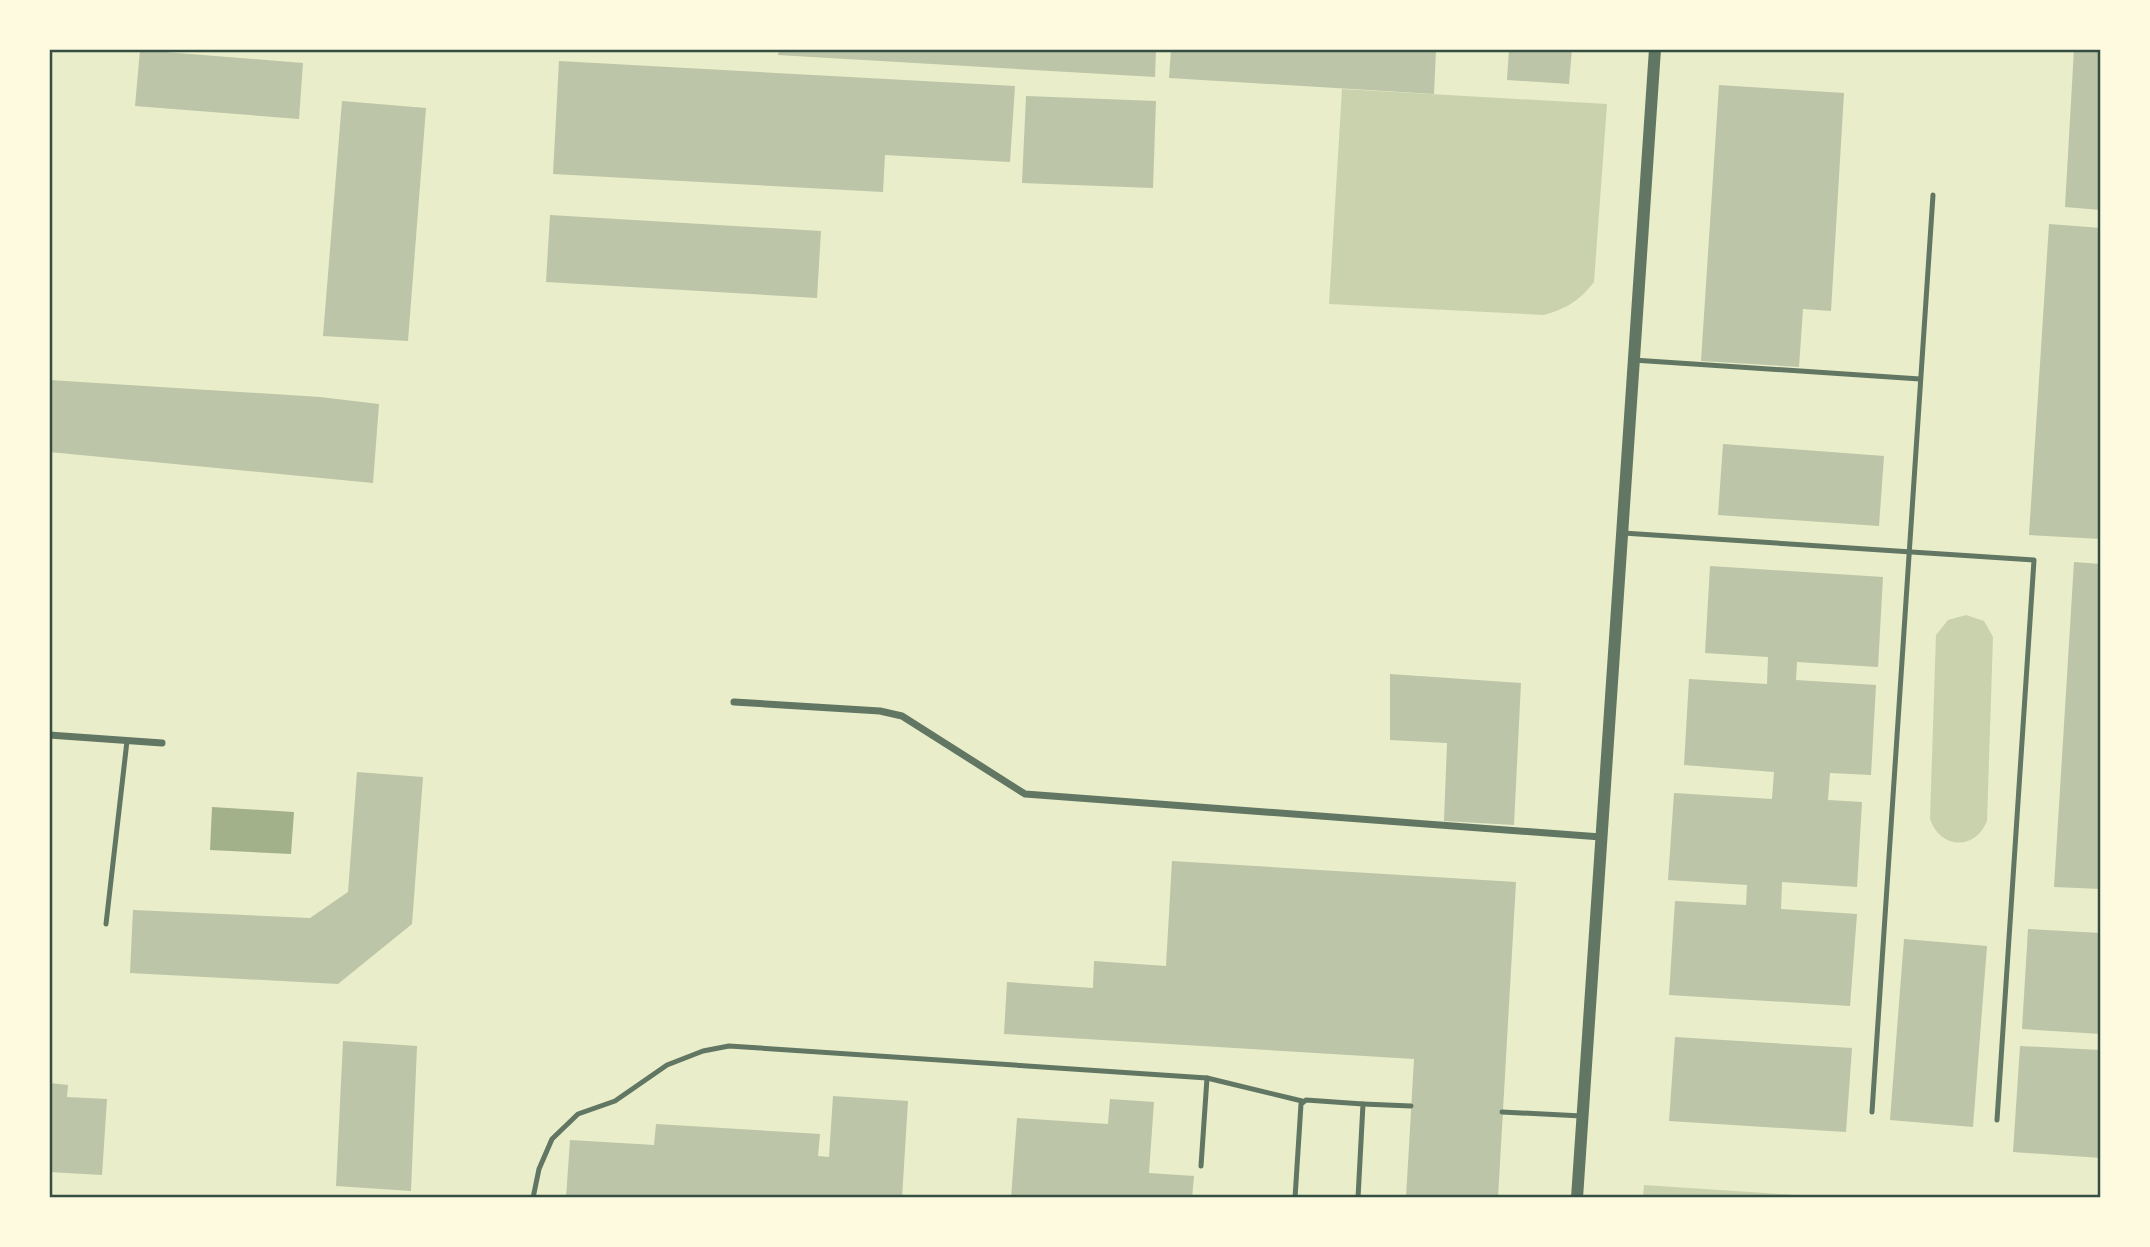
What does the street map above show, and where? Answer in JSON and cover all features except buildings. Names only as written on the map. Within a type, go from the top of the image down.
[{"type":"street","points":[[1577,1198],[1620,533],[1655,49]]},
{"type":"street","points":[[734,702],[880,711],[902,716],[1025,794],[1601,837]]},
{"type":"street","points":[[49,735],[162,743]]},
{"type":"lane","points":[[1872,1112],[1933,195]]},
{"type":"lane","points":[[1632,360],[1920,379]]},
{"type":"lane","points":[[1620,533],[2034,561],[1997,1120]]},
{"type":"lane","points":[[106,925],[127,741]]},
{"type":"lane","points":[[533,1198],[538,1169],[552,1139],[578,1114],[615,1101],[667,1065],[703,1051],[729,1046],[1207,1078],[1303,1101],[1411,1106]]},
{"type":"lane","points":[[1201,1166],[1207,1078]]},
{"type":"lane","points":[[1295,1198],[1303,1101]]},
{"type":"lane","points":[[1358,1198],[1363,1104]]},
{"type":"lane","points":[[1502,1112],[1582,1116]]},
{"type":"shaded area","points":[[1342,89],[1607,104],[1594,282],[1572,303],[1544,315],[1329,304]]},
{"type":"shaded area","points":[[1966,615],[1984,621],[1993,637],[1987,821],[1982,831],[1974,838],[1958,842],[1941,836],[1930,819],[1936,635],[1948,620]]},
{"type":"shaded area","points":[[212,807],[294,812],[291,854],[210,850]]},
{"type":"shaded area","points":[[1644,1185],[1843,1198],[1643,1198]]}]
